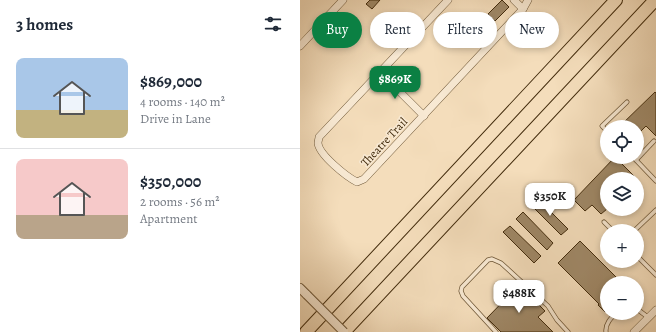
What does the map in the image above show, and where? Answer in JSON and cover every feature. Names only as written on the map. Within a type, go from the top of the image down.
[{"type":"highway","points":[[585,32],[607,0]]},
{"type":"highway","points":[[306,332],[616,0]]},
{"type":"highway","points":[[344,332],[655,0]]},
{"type":"street","points":[[300,46],[343,0]]},
{"type":"street","points":[[424,116],[380,72],[448,0]]},
{"type":"street","points":[[514,0],[523,9]]},
{"type":"street","name":"Theatre Trail","points":[[380,72],[319,137],[318,143],[322,152],[348,178],[357,182],[364,179],[424,116],[523,9],[528,0]]},
{"type":"street","points":[[300,288],[344,332]]},
{"type":"street","points":[[634,332],[656,310]]},
{"type":"lane","points":[[608,120],[627,102]]},
{"type":"lane","points":[[644,150],[654,141]]},
{"type":"lane","points":[[640,164],[656,181]]},
{"type":"lane","points":[[641,224],[656,210]]},
{"type":"lane","points":[[496,332],[462,296],[461,291],[465,282],[488,260],[492,259],[501,263],[548,306],[557,320],[568,332]]},
{"type":"lane","points":[[644,263],[656,275]]},
{"type":"lane","points":[[644,314],[649,318]]},
{"type":"lane","points":[[606,332],[606,328],[610,320]]},
{"type":"building","points":[[370,0],[380,0],[372,9],[366,4]]},
{"type":"building","points":[[502,0],[509,7],[497,19],[497,12],[490,12]]},
{"type":"building","points":[[655,92],[656,93],[656,136],[646,126],[644,128],[644,120],[626,120]]},
{"type":"building","points":[[608,164],[622,164],[630,172],[601,172]]},
{"type":"building","points":[[600,173],[600,213],[592,205],[585,211],[574,200]]},
{"type":"building","points":[[538,199],[568,229],[561,235],[531,205]]},
{"type":"building","points":[[523,212],[553,243],[547,250],[516,219]]},
{"type":"building","points":[[510,226],[541,256],[534,263],[503,232]]},
{"type":"building","points":[[580,241],[600,261],[600,268],[607,268],[615,276],[600,276],[600,307],[598,305],[599,304],[558,263]]},
{"type":"building","points":[[519,285],[545,311],[538,317],[553,332],[501,332],[487,318]]}]
